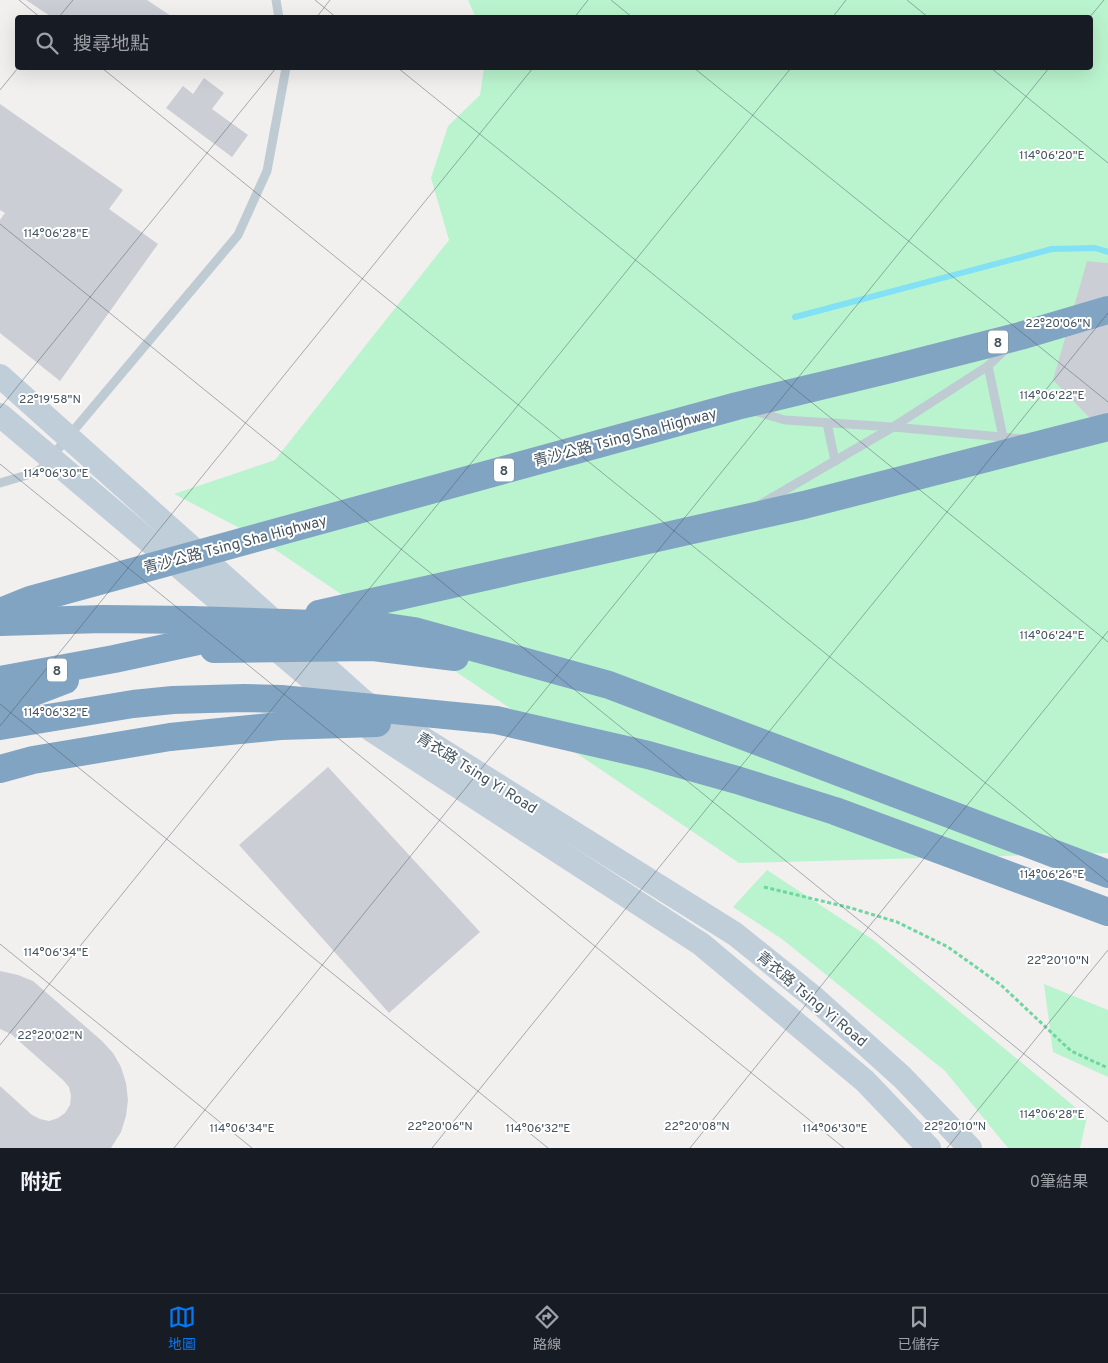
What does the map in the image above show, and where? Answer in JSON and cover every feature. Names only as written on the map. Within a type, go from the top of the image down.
[{"type":"highway","name":"青沙公路 Tsing Sha Highway","points":[[0,612],[30,600],[737,406],[1020,336],[1108,310]]},
{"type":"highway","name":"8","points":[[0,680],[114,659],[725,524],[1055,442],[1108,427]]},
{"type":"highway","points":[[0,602],[30,600]]},
{"type":"highway","points":[[0,622],[103,619],[380,626],[414,632],[609,685],[1108,874]]},
{"type":"highway","points":[[0,661],[107,651],[373,647],[551,668]]},
{"type":"highway","points":[[0,705],[114,659]]},
{"type":"highway","points":[[0,726],[133,704],[173,700],[244,698],[281,699],[496,720],[648,755],[737,780],[835,811],[1108,912]]},
{"type":"highway","points":[[0,769],[33,760],[170,737],[248,728],[496,720]]},
{"type":"main road","name":"青衣路 Tsing Yi Road","points":[[0,376],[363,701],[735,934],[812,996],[895,1071],[970,1148]]},
{"type":"main road","name":"青衣路 Tsing Yi Road","points":[[0,415],[373,731],[701,944],[865,1082],[929,1148]]},
{"type":"lane","points":[[276,0],[278,15]]},
{"type":"lane","points":[[1,481],[34,473],[42,468],[238,235],[266,171],[286,70]]},
{"type":"lane","points":[[725,524],[893,427],[988,366],[1020,336]]},
{"type":"lane","points":[[988,366],[1003,437]]},
{"type":"lane","points":[[737,406],[785,420],[893,427],[1055,442]]},
{"type":"lane","points":[[827,423],[835,461]]},
{"type":"path","points":[[764,887],[851,908],[897,922],[948,948],[1001,985],[1071,1051],[1108,1068]]},
{"type":"green space","points":[[468,0],[1108,0],[1108,853],[739,863],[255,536],[174,494],[275,460],[449,240],[431,178],[448,126],[480,95],[484,70],[1093,70],[1093,15],[475,15]]},
{"type":"green space","points":[[767,870],[875,941],[1087,1117],[1080,1148],[1008,1148],[945,1071],[782,939],[733,907]]},
{"type":"green space","points":[[1044,984],[1108,1010],[1108,1077],[1053,1052]]},
{"type":"building","points":[[26,0],[147,0],[170,15],[48,15]]},
{"type":"building","points":[[204,78],[224,93],[212,109],[248,135],[232,157],[166,108],[183,86],[193,94]]},
{"type":"building","points":[[0,104],[123,190],[109,209],[158,244],[60,381],[0,333],[0,220],[5,213],[0,210]]},
{"type":"building","points":[[1087,261],[1108,263],[1108,437],[1053,380]]},
{"type":"building","points":[[328,767],[480,932],[389,1013],[239,845]]},
{"type":"building","points":[[0,971],[33,981],[102,1041],[113,1053],[121,1067],[126,1083],[128,1100],[121,1132],[111,1148],[0,1148],[0,1086],[32,1115],[49,1121],[65,1113],[70,1105],[71,1096],[69,1087],[63,1080],[11,1034],[0,1029]]},
{"type":"waterway","points":[[795,317],[1052,249],[1095,248],[1108,252]]}]
